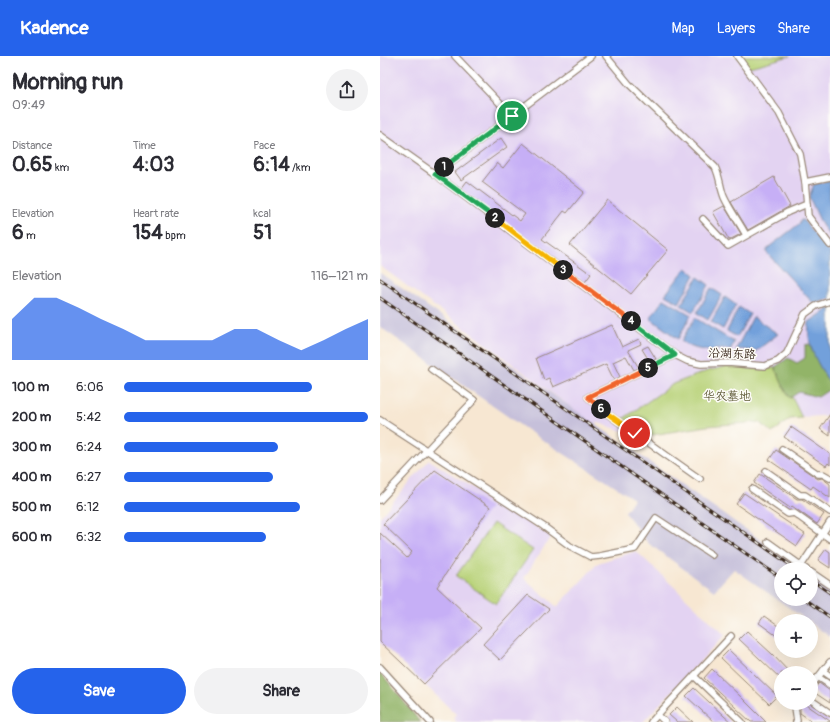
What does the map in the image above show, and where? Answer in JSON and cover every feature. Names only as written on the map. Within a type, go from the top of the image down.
[{"type":"street","points":[[455,56],[512,116]]},
{"type":"street","points":[[435,174],[591,56]]},
{"type":"street","points":[[606,56],[629,84],[715,167],[720,176],[721,189],[725,198],[746,235]]},
{"type":"street","points":[[737,56],[779,113],[800,154],[805,182],[808,216],[830,245]]},
{"type":"street","name":"沿湖东路","points":[[380,135],[435,174],[675,355],[687,361],[701,364],[728,363],[766,366],[778,361],[787,353],[805,314],[816,306],[830,301]]},
{"type":"street","points":[[805,182],[830,177]]},
{"type":"street","points":[[703,219],[728,246],[788,212],[807,204]]},
{"type":"street","points":[[675,355],[588,397],[602,410],[700,479]]},
{"type":"street","points":[[380,500],[474,400],[430,369]]},
{"type":"street","points":[[380,420],[429,448],[570,546],[591,556],[600,556],[635,549],[656,518],[712,555]]},
{"type":"street","points":[[782,449],[818,474],[824,474],[830,478]]},
{"type":"street","points":[[766,471],[800,495],[805,495],[830,512]]},
{"type":"street","points":[[752,489],[788,514],[794,513],[830,539]]},
{"type":"street","points":[[807,562],[830,522]]},
{"type":"street","points":[[768,542],[797,562]]},
{"type":"street","points":[[818,577],[830,585]]},
{"type":"street","points":[[651,722],[731,636]]},
{"type":"street","points":[[830,662],[818,677],[830,685]]},
{"type":"street","points":[[380,667],[430,722]]},
{"type":"street","points":[[823,671],[830,676]]},
{"type":"street","points":[[694,676],[742,722]]},
{"type":"street","points":[[818,705],[830,713]]},
{"type":"street","points":[[796,710],[797,722]]},
{"type":"street","points":[[658,715],[665,722]]},
{"type":"shaded area","points":[[380,56],[830,56],[830,308],[809,322],[820,367],[830,384],[830,415],[707,426],[640,437],[599,423],[594,424],[380,266]]},
{"type":"shaded area","points":[[380,273],[792,562],[774,562],[774,597],[734,569],[714,591],[648,543],[625,512],[634,499],[527,430],[380,327]]},
{"type":"shaded area","points":[[429,460],[551,536],[524,578],[557,607],[598,563],[636,551],[725,635],[643,722],[456,722],[453,718],[456,714],[424,684],[481,627],[380,533],[380,517]]},
{"type":"shaded area","points":[[818,580],[830,589],[830,637],[818,628],[818,614],[798,614],[787,606],[818,606]]},
{"type":"green space","points":[[737,56],[790,56],[746,68]]},
{"type":"green space","points":[[809,344],[830,384],[830,389],[818,397],[799,392],[790,398],[775,367],[788,358],[797,363],[805,358],[805,345]]},
{"type":"green space","name":"华农墓地","points":[[728,366],[765,370],[775,367],[784,388],[790,398],[792,397],[802,418],[790,419],[772,433],[760,422],[707,426],[640,437],[617,423],[673,384],[707,371]]},
{"type":"green space","points":[[493,523],[533,550],[496,604],[456,576]]},
{"type":"green space","points":[[380,673],[386,679],[420,722],[380,722]]},
{"type":"water","points":[[830,181],[830,236],[822,225],[809,197],[814,184]]},
{"type":"water","points":[[801,220],[803,220],[830,253],[830,299],[814,304],[766,252],[769,247],[799,224]]},
{"type":"water","points":[[686,268],[695,275],[679,303],[665,295]]},
{"type":"water","points":[[698,277],[709,285],[693,312],[681,305]]},
{"type":"water","points":[[711,288],[722,295],[708,320],[697,313]]},
{"type":"water","points":[[725,297],[736,305],[723,329],[711,322]]},
{"type":"water","points":[[664,299],[691,315],[678,339],[650,318]]},
{"type":"water","points":[[739,307],[750,314],[737,337],[727,331]]},
{"type":"water","points":[[830,308],[830,384],[811,347],[809,339],[809,322]]},
{"type":"water","points":[[753,317],[778,334],[756,351],[736,349]]},
{"type":"water","points":[[695,318],[734,342],[731,349],[705,350],[694,348],[681,341]]},
{"type":"building","points":[[501,138],[507,147],[461,180],[455,172]]},
{"type":"building","points":[[523,143],[584,192],[567,213],[564,211],[542,239],[591,274],[585,282],[461,189],[467,181],[520,221],[525,214],[482,182],[497,163],[503,168]]},
{"type":"building","points":[[774,177],[790,206],[748,230],[731,202]]},
{"type":"building","points":[[607,200],[668,250],[631,294],[570,245]]},
{"type":"building","points":[[724,206],[741,234],[729,240],[713,212]]},
{"type":"building","points":[[612,325],[622,347],[639,339],[641,344],[628,350],[639,368],[634,370],[626,356],[613,362],[620,377],[614,380],[606,364],[553,387],[549,378],[544,380],[536,358]]},
{"type":"building","points":[[648,346],[656,359],[650,362],[642,349]]},
{"type":"building","points":[[830,414],[830,436],[820,429]]},
{"type":"building","points":[[791,427],[830,454],[830,465],[828,463],[826,466],[784,437]]},
{"type":"building","points":[[776,450],[818,479],[822,478],[830,484],[830,498],[813,486],[811,489],[769,460]]},
{"type":"building","points":[[435,470],[490,507],[437,587],[481,628],[424,684],[380,642],[380,533],[407,558],[412,552],[383,524]]},
{"type":"building","points":[[760,474],[797,499],[802,499],[824,514],[817,524],[792,506],[790,508],[754,483]]},
{"type":"building","points":[[744,493],[805,534],[797,546],[736,504]]},
{"type":"building","points":[[826,549],[830,552],[830,568],[818,560]]},
{"type":"building","points":[[528,595],[549,609],[500,660],[483,644]]},
{"type":"building","points":[[764,616],[774,623],[774,634],[759,623]]},
{"type":"building","points":[[747,631],[783,666],[774,666],[774,672],[739,639]]},
{"type":"building","points":[[729,650],[774,693],[774,699],[769,704],[721,658]]},
{"type":"building","points":[[712,669],[766,722],[751,722],[704,678]]},
{"type":"building","points":[[819,683],[830,691],[830,703],[818,695]]},
{"type":"building","points":[[694,688],[731,722],[714,722],[686,696]]},
{"type":"building","points":[[677,707],[693,722],[677,722],[669,715]]},
{"type":"building","points":[[800,710],[814,710],[830,722],[813,722],[800,713]]},
{"type":"railway","points":[[380,279],[786,562]]},
{"type":"railway","points":[[380,298],[774,573]]},
{"type":"railway","points":[[818,585],[830,593]]},
{"type":"railway","points":[[814,606],[830,617]]},
{"type":"route","points":[[512,116],[435,174],[675,355],[588,397],[602,410],[635,433]]}]
